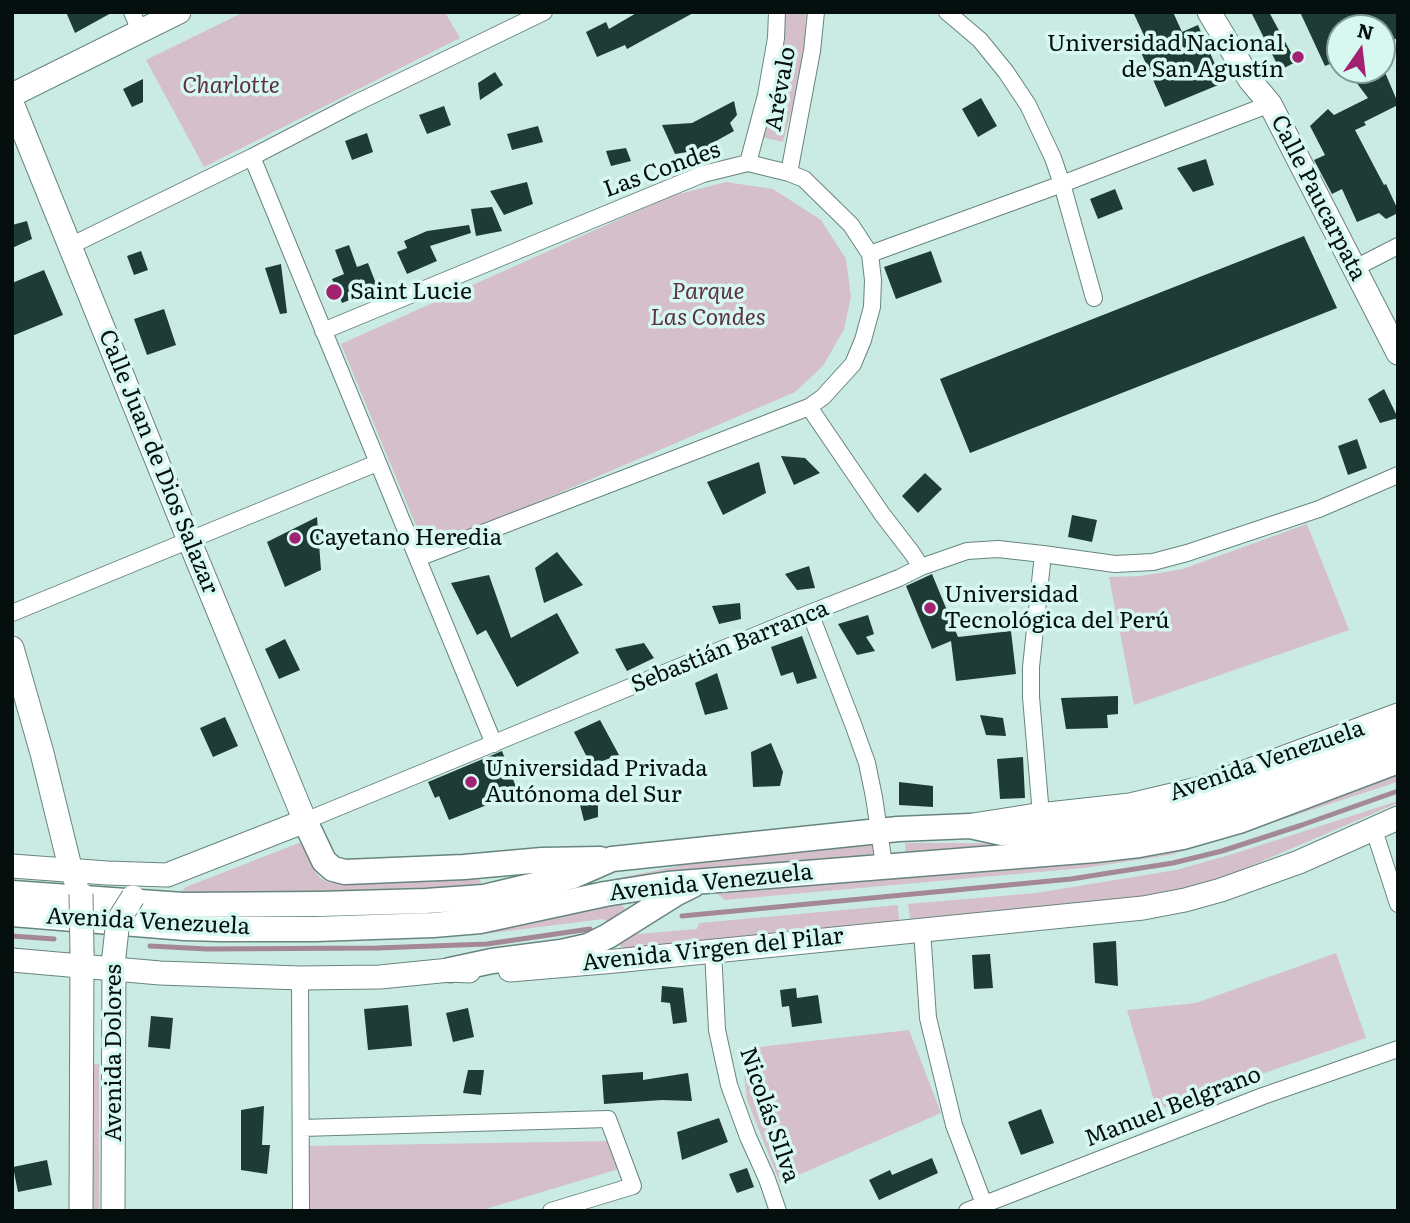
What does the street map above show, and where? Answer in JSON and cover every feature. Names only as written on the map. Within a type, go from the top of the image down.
[{"type":"main road","points":[[12,94],[136,21],[179,12]]},
{"type":"main road","name":"Calle Paucarpata","points":[[1209,12],[1250,80],[1270,104],[1398,354]]},
{"type":"main road","name":"Calle Juan de Dios Salazar","points":[[12,103],[305,821]]},
{"type":"main road","name":"Avenida Dolores","points":[[12,648],[43,753],[71,871],[81,894],[81,1211]]},
{"type":"main road","name":"Avenida Venezuela","points":[[12,892],[183,905],[282,905],[484,897],[573,877],[612,859],[880,830],[970,826],[1130,805],[1202,788],[1398,715]]},
{"type":"main road","name":"Avenida Venezuela","points":[[970,826],[1002,833],[1091,829],[1146,822],[1245,794],[1398,738]]},
{"type":"main road","name":"Avenida Venezuela","points":[[12,914],[221,929],[315,929],[480,921],[640,887],[1139,845],[1239,821],[1398,761]]},
{"type":"main road","name":"Avenida Virgen del Pilar","points":[[12,960],[114,963],[160,974],[380,977],[450,970],[490,971],[615,961],[1116,911],[1185,900],[1221,890],[1299,862],[1398,818]]},
{"type":"main road","points":[[305,821],[324,861],[333,869],[345,872],[464,867],[542,860],[612,859]]},
{"type":"main road","name":"Sebastián Barranca","points":[[71,871],[167,875],[305,821]]},
{"type":"main road","name":"Avenida Venezuela","points":[[12,866],[71,871]]},
{"type":"main road","name":"Avenida Dolores","points":[[113,1211],[114,963],[117,929],[121,916],[133,897],[167,875]]},
{"type":"main road","points":[[450,970],[588,946],[699,882]]},
{"type":"street","points":[[70,246],[544,12]]},
{"type":"street","name":"Arévalo","points":[[748,163],[766,96],[776,38],[777,12]]},
{"type":"street","name":"Arévalo","points":[[789,173],[812,51],[816,12]]},
{"type":"street","points":[[947,12],[979,40],[1006,72],[1028,105],[1062,184],[1094,298]]},
{"type":"street","points":[[870,254],[1270,104]]},
{"type":"street","points":[[252,158],[494,744]]},
{"type":"street","name":"Las Condes","points":[[323,331],[703,174],[748,163],[804,178],[851,225],[870,254],[872,307],[863,340],[853,363],[823,397],[809,407],[418,558]]},
{"type":"street","points":[[1355,268],[1398,246]]},
{"type":"street","points":[[809,407],[921,567]]},
{"type":"street","points":[[12,613],[377,463]]},
{"type":"street","name":"Sebastián Barranca","points":[[305,821],[921,567],[967,551],[998,550],[1115,564],[1153,562],[1187,554],[1319,509],[1398,475]]},
{"type":"street","points":[[1041,815],[1031,667],[1043,554]]},
{"type":"street","points":[[810,613],[867,763],[884,866]]},
{"type":"street","points":[[1374,830],[1398,904]]},
{"type":"street","points":[[922,930],[928,1018],[954,1125],[984,1204]]},
{"type":"street","name":"Nicolás SIlva","points":[[713,950],[717,1030],[729,1085],[778,1211]]},
{"type":"street","points":[[300,978],[301,1211]]},
{"type":"street","name":"Manuel Belgrano","points":[[967,1211],[1263,1096],[1398,1049]]},
{"type":"street","points":[[302,1128],[608,1119],[633,1186],[551,1211]]},
{"type":"green space","name":"Charlotte","points":[[244,12],[445,12],[460,38],[204,167],[146,60]]},
{"type":"green space","points":[[786,12],[806,12],[804,47],[783,142],[761,137]]},
{"type":"green space","name":"Parque Las Condes","points":[[726,182],[773,189],[821,220],[846,259],[851,297],[844,329],[823,366],[795,392],[426,550],[341,344],[671,196]]},
{"type":"green space","points":[[1307,524],[1349,630],[1134,705],[1109,577],[1141,576],[1183,569]]},
{"type":"green space","points":[[1398,774],[1398,781],[1394,783],[1259,827]]},
{"type":"green space","points":[[1398,801],[1232,874],[1179,890],[1137,897],[910,919],[908,904],[1036,893],[1176,870]]},
{"type":"green space","points":[[304,841],[315,871],[320,878],[330,883],[480,879],[481,884],[435,889],[334,893],[180,893],[186,887]]},
{"type":"green space","points":[[905,843],[1028,844],[906,853]]},
{"type":"green space","points":[[874,844],[874,855],[680,872],[595,883],[683,865]]},
{"type":"green space","points":[[1200,846],[1170,855],[1084,868],[725,900],[716,893],[1105,860]]},
{"type":"green space","points":[[621,903],[625,909],[622,913],[607,921],[603,919],[468,936]]},
{"type":"green space","points":[[898,905],[899,920],[628,948],[621,947],[618,942],[625,935],[697,929],[699,923]]},
{"type":"green space","points":[[1336,953],[1366,1038],[1157,1110],[1127,1010],[1196,1003]]},
{"type":"green space","points":[[909,1030],[941,1113],[780,1183],[747,1100],[741,1049]]},
{"type":"green space","points":[[99,1064],[99,1211],[85,1211],[85,1065]]},
{"type":"green space","points":[[615,1141],[622,1168],[479,1211],[307,1211],[306,1146]]},
{"type":"building","points":[[66,12],[113,12],[75,33]]},
{"type":"building","points":[[638,12],[695,12],[627,49],[625,45],[597,57],[586,32],[606,22],[609,29]]},
{"type":"building","points":[[1133,12],[1173,12],[1182,32],[1198,25],[1223,83],[1165,107],[1140,50],[1149,46]]},
{"type":"building","points":[[1251,12],[1269,12],[1296,62],[1280,70]]},
{"type":"building","points":[[1300,12],[1398,12],[1396,39],[1396,14],[1326,14],[1325,66]]},
{"type":"building","points":[[495,72],[503,85],[480,100],[478,83]]},
{"type":"building","points":[[143,79],[143,102],[132,107],[123,89]]},
{"type":"building","points":[[1358,84],[1390,84],[1398,103],[1355,130],[1384,185],[1386,184],[1398,213],[1386,219],[1379,213],[1357,222],[1342,189],[1332,194],[1314,160],[1325,155],[1310,126],[1328,109],[1334,115],[1368,98]]},
{"type":"building","points":[[981,98],[997,126],[978,137],[962,109]]},
{"type":"building","points":[[734,101],[737,115],[730,123],[734,131],[700,150],[675,154],[662,125],[692,123]]},
{"type":"building","points":[[444,106],[451,125],[427,134],[419,115]]},
{"type":"building","points":[[538,126],[543,142],[512,150],[507,134]]},
{"type":"building","points":[[367,133],[373,152],[352,160],[345,141]]},
{"type":"building","points":[[626,148],[631,161],[611,166],[606,151]]},
{"type":"building","points":[[1206,159],[1214,185],[1193,192],[1177,168]]},
{"type":"building","points":[[527,182],[533,204],[504,215],[490,191]]},
{"type":"building","points":[[1115,189],[1123,209],[1098,219],[1090,199]]},
{"type":"building","points":[[492,207],[502,231],[476,236],[471,209]]},
{"type":"building","points":[[27,221],[32,239],[12,248],[12,225]]},
{"type":"building","points":[[469,225],[471,233],[430,246],[437,261],[407,274],[397,252],[407,248],[404,241],[427,231]]},
{"type":"building","points":[[1304,236],[1337,308],[970,453],[940,379]]},
{"type":"building","points":[[349,245],[357,267],[368,263],[378,289],[342,303],[332,279],[344,274],[335,250]]},
{"type":"building","points":[[141,251],[148,270],[134,275],[127,256]]},
{"type":"building","points":[[931,251],[942,282],[896,299],[884,267]]},
{"type":"building","points":[[281,264],[287,313],[280,314],[265,268]]},
{"type":"building","points":[[44,270],[63,315],[12,336],[12,283]]},
{"type":"building","points":[[164,309],[176,345],[147,355],[134,319]]},
{"type":"building","points":[[1384,389],[1398,418],[1380,423],[1368,399]]},
{"type":"building","points":[[1357,439],[1367,468],[1348,475],[1338,446]]},
{"type":"building","points":[[781,456],[805,458],[820,473],[794,485]]},
{"type":"building","points":[[759,462],[766,493],[723,515],[707,482]]},
{"type":"building","points":[[925,473],[942,489],[918,513],[902,496]]},
{"type":"building","points":[[1072,515],[1097,520],[1092,542],[1068,537]]},
{"type":"building","points":[[317,517],[321,570],[285,587],[267,542]]},
{"type":"building","points":[[557,552],[583,585],[544,603],[535,568]]},
{"type":"building","points":[[809,566],[815,588],[797,590],[785,574]]},
{"type":"building","name":"Universidad Tecnológica del Perú","points":[[932,574],[958,637],[1011,631],[1016,674],[956,681],[951,641],[932,649],[906,586]]},
{"type":"building","points":[[489,575],[511,638],[557,613],[579,653],[517,687],[486,630],[477,635],[451,583]]},
{"type":"building","points":[[740,603],[741,619],[719,624],[712,606]]},
{"type":"building","points":[[868,615],[874,634],[866,637],[875,651],[857,655],[838,624]]},
{"type":"building","points":[[802,636],[817,678],[797,684],[793,672],[781,676],[771,647]]},
{"type":"building","points":[[285,639],[300,670],[279,679],[265,649]]},
{"type":"building","points":[[644,643],[654,658],[627,671],[615,649]]},
{"type":"building","points":[[717,673],[728,709],[705,715],[695,683]]},
{"type":"building","points":[[1118,696],[1118,714],[1107,715],[1108,728],[1066,729],[1061,698]]},
{"type":"building","points":[[980,715],[1003,718],[1006,736],[986,735]]},
{"type":"building","points":[[225,717],[238,746],[213,757],[200,728]]},
{"type":"building","points":[[600,720],[619,755],[591,765],[574,732]]},
{"type":"building","points":[[771,743],[783,772],[780,786],[753,787],[751,752]]},
{"type":"building","name":"Universidad Privada Autónoma del Sur","points":[[502,751],[516,787],[530,788],[449,820],[439,796],[435,798],[428,782]]},
{"type":"building","points":[[1023,757],[1025,798],[1000,799],[997,759]]},
{"type":"building","points":[[899,782],[933,786],[933,807],[899,805]]},
{"type":"building","points":[[577,793],[598,795],[598,817],[584,821]]},
{"type":"building","points":[[1116,941],[1118,986],[1095,983],[1093,943]]},
{"type":"building","points":[[990,954],[993,988],[974,989],[972,955]]},
{"type":"building","points":[[662,986],[683,988],[687,1022],[673,1024],[670,1003],[661,1002]]},
{"type":"building","points":[[796,988],[797,998],[818,995],[822,1023],[792,1027],[789,1006],[782,1007],[780,990]]},
{"type":"building","points":[[408,1005],[412,1046],[368,1050],[364,1009]]},
{"type":"building","points":[[468,1008],[474,1037],[453,1042],[446,1013]]},
{"type":"building","points":[[151,1016],[173,1018],[170,1049],[148,1047]]},
{"type":"building","points":[[468,1070],[484,1070],[481,1095],[463,1093]]},
{"type":"building","points":[[643,1072],[643,1080],[688,1073],[692,1101],[604,1104],[602,1075]]},
{"type":"building","points":[[264,1106],[262,1145],[270,1145],[267,1174],[241,1170],[241,1110]]},
{"type":"building","points":[[1041,1109],[1054,1143],[1021,1155],[1008,1122]]},
{"type":"building","points":[[719,1118],[728,1142],[682,1160],[677,1132]]},
{"type":"building","points":[[932,1158],[938,1173],[879,1200],[869,1180],[890,1170],[892,1175]]},
{"type":"building","points":[[47,1160],[52,1185],[18,1192],[13,1167]]},
{"type":"building","points":[[747,1168],[754,1187],[737,1193],[729,1174]]},
{"type":"waterway","points":[[682,916],[1071,879],[1173,863],[1222,851],[1398,791]]},
{"type":"waterway","points":[[150,946],[207,949],[377,948],[487,944],[590,929]]},
{"type":"waterway","points":[[12,936],[54,939]]},
{"type":"place","name":"Universidad Nacional de San Agustín","points":[[1298,57]]},
{"type":"place","name":"Saint Lucie","points":[[334,292]]},
{"type":"place","name":"Cayetano Heredia","points":[[295,538]]},
{"type":"place","name":"Universidad Tecnológica del Perú","points":[[930,608]]},
{"type":"place","name":"Universidad Privada Autónoma del Sur","points":[[471,782]]}]
